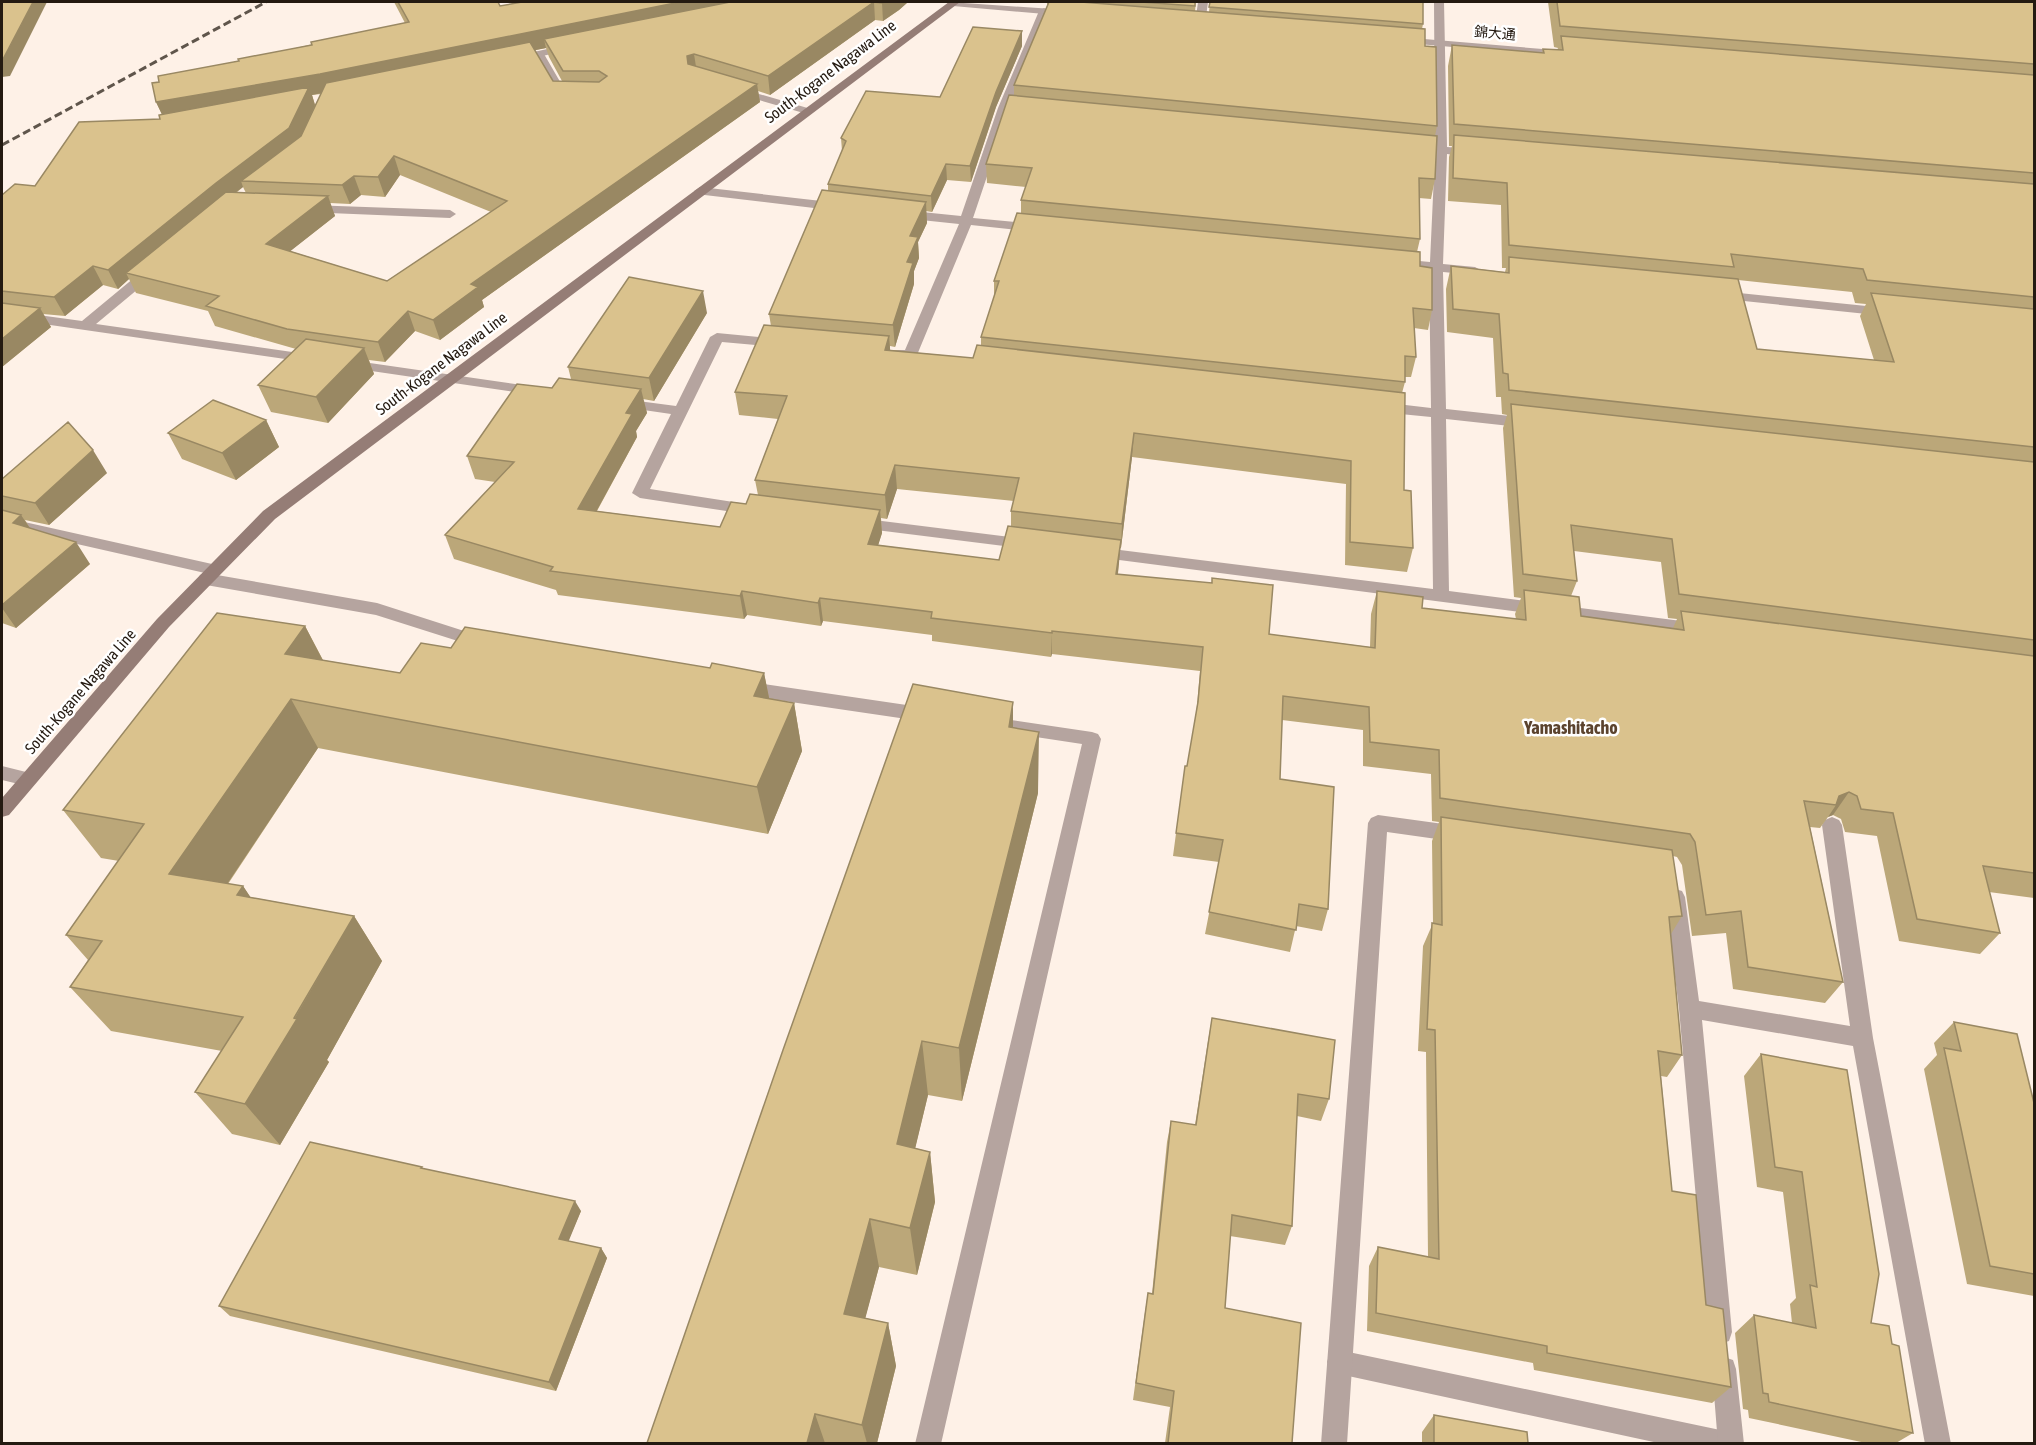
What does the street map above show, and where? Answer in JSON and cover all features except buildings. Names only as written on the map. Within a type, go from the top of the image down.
[{"type":"main road","name":"South-Kogane Nagawa Line","points":[[2,810],[163,623],[269,515],[954,2]]},
{"type":"street","points":[[954,2],[1077,14]]},
{"type":"street","points":[[1203,2],[1195,24],[1212,25]]},
{"type":"street","points":[[1440,2],[1438,43],[1441,150],[1436,267],[1441,596]]},
{"type":"street","points":[[876,352],[916,355],[1010,109],[1044,11]]},
{"type":"street","name":"錦大通","points":[[1390,39],[1581,55]]},
{"type":"street","points":[[506,61],[585,44]]},
{"type":"street","points":[[539,54],[562,95],[583,95]]},
{"type":"street","points":[[718,85],[807,111]]},
{"type":"street","points":[[1394,146],[1488,155]]},
{"type":"street","points":[[700,191],[851,208]]},
{"type":"street","points":[[299,208],[450,214]]},
{"type":"street","points":[[885,212],[1048,229]]},
{"type":"street","points":[[1389,262],[1494,273]]},
{"type":"street","points":[[85,326],[157,266]]},
{"type":"street","points":[[1706,294],[1905,314]]},
{"type":"street","points":[[2,314],[554,393]]},
{"type":"street","points":[[770,512],[640,493],[717,338],[797,345]]},
{"type":"street","points":[[611,402],[680,411]]},
{"type":"street","points":[[1367,405],[1543,425]]},
{"type":"street","points":[[840,520],[1041,545]]},
{"type":"street","points":[[2,522],[211,575],[378,609],[498,647]]},
{"type":"street","points":[[1076,550],[1714,632]]},
{"type":"street","points":[[730,686],[940,717]]},
{"type":"street","points":[[928,1443],[1092,739],[975,722]]},
{"type":"street","points":[[2,773],[27,779]]},
{"type":"street","points":[[1334,1443],[1378,823],[1484,838]]},
{"type":"street","points":[[1832,825],[1862,1038],[1938,1443]]},
{"type":"street","points":[[1672,876],[1690,1009],[1731,1443]]},
{"type":"street","points":[[1690,1009],[1862,1038]]},
{"type":"street","points":[[1339,1362],[1725,1443]]},
{"type":"railway","points":[[2,145],[266,2]]},
{"type":"district","name":"Yamashitacho","points":[[1571,727]]}]
